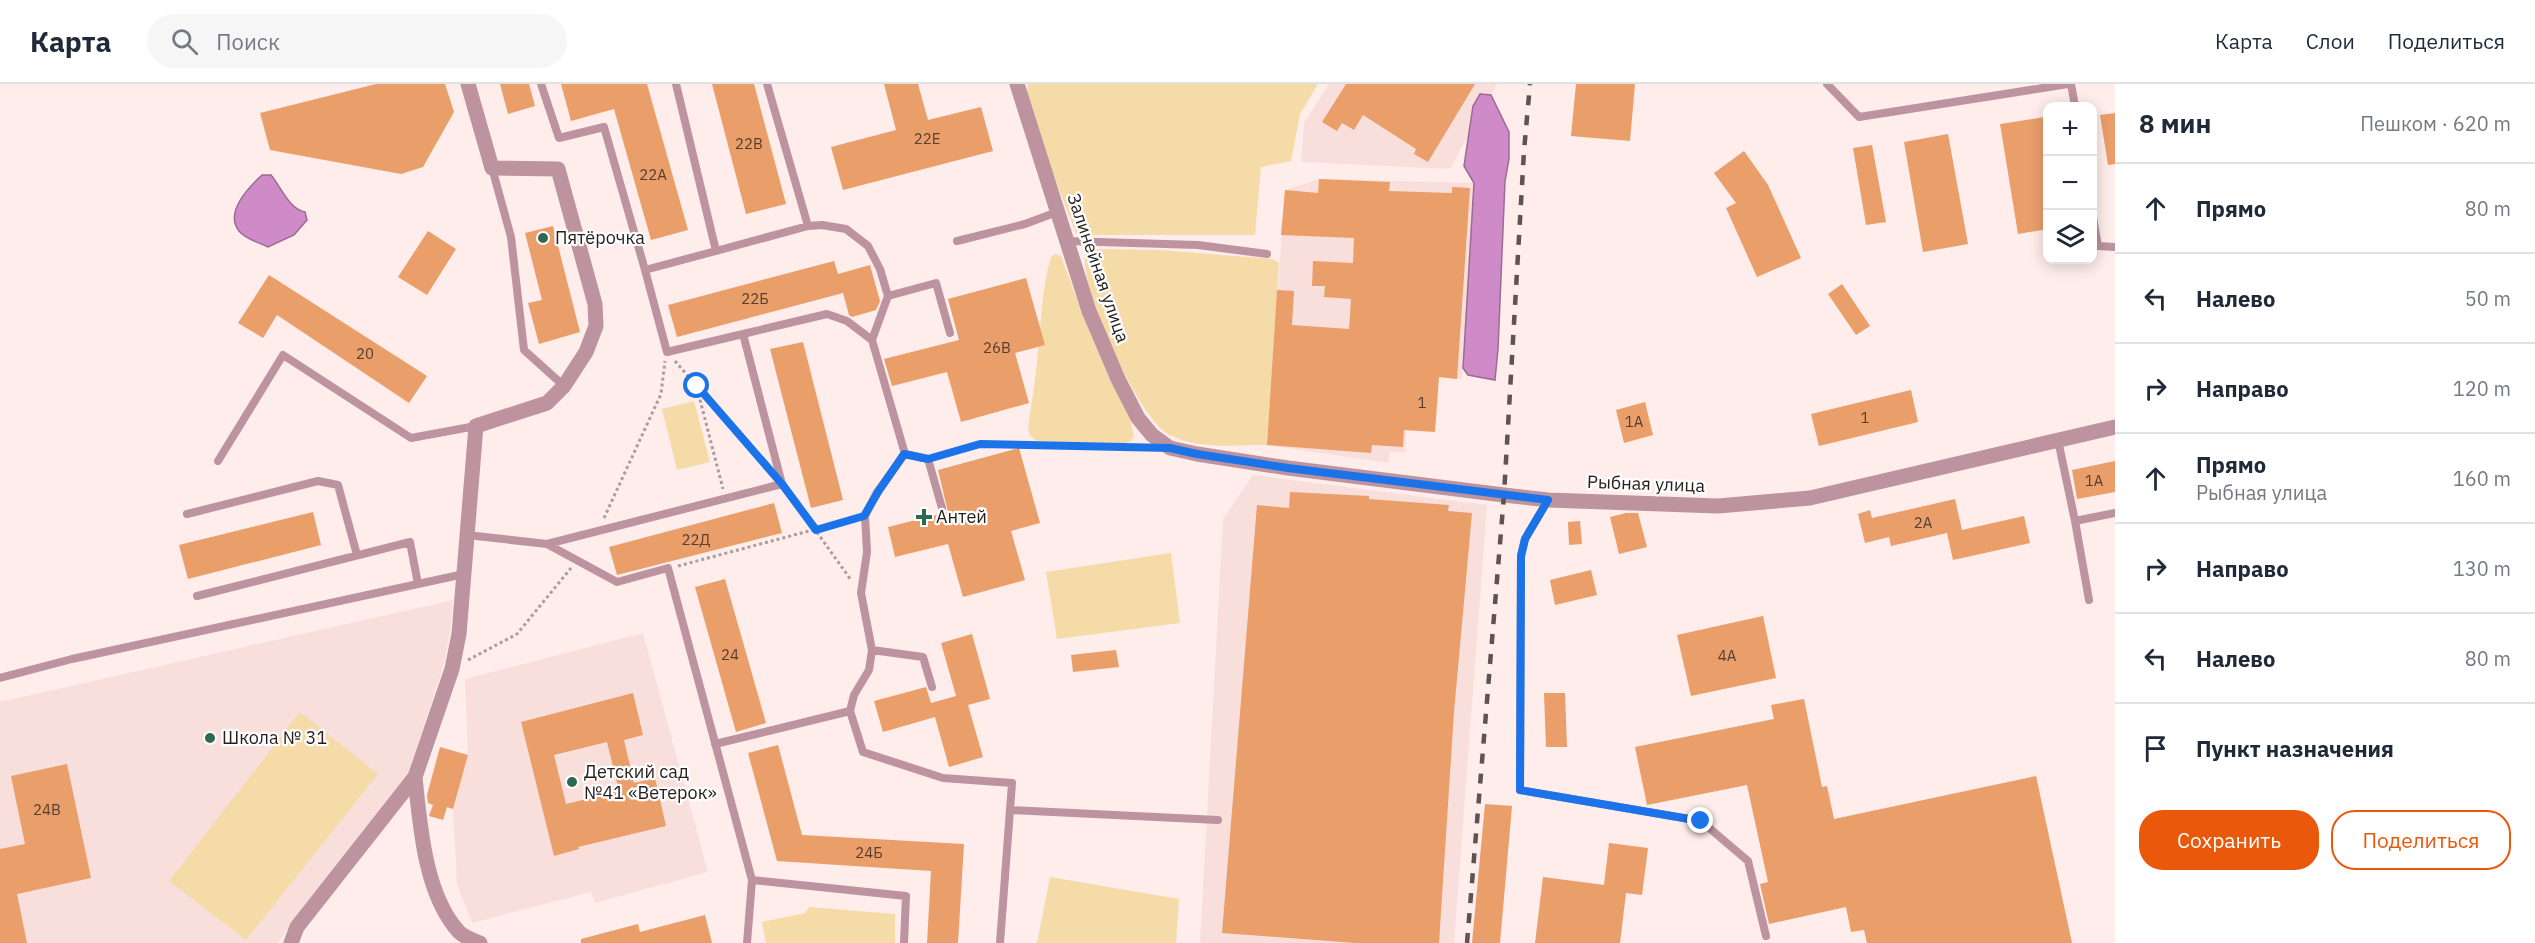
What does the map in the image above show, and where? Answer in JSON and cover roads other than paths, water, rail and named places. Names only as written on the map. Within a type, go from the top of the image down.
[{"type":"street","points":[[291,943],[297,927],[415,777],[452,669],[459,634],[476,426],[547,403],[564,386],[586,352],[596,326],[595,304],[558,169],[492,168],[468,84]]},
{"type":"street","name":"Залинейная улица","points":[[1017,84],[1089,311],[1122,388],[1144,428],[1170,448]]},
{"type":"street","name":"Рыбная улица","points":[[1170,448],[1288,468],[1548,500],[1718,506],[1810,498],[2115,427]]},
{"type":"street","points":[[415,777],[421,830],[437,898],[460,934],[480,943]]},
{"type":"lane","points":[[541,84],[559,138],[604,127],[667,352],[826,314],[847,321],[872,340]]},
{"type":"lane","points":[[676,84],[716,251]]},
{"type":"lane","points":[[767,84],[808,226]]},
{"type":"lane","points":[[1827,84],[1859,117],[2069,84],[2074,102]]},
{"type":"lane","points":[[492,168],[512,237],[524,350],[564,386]]},
{"type":"lane","points":[[957,241],[1025,224],[1057,212]]},
{"type":"lane","points":[[645,270],[808,226],[822,225],[846,230],[868,246],[880,268],[888,296],[872,340],[904,454]]},
{"type":"lane","points":[[2097,240],[2098,246],[2115,246]]},
{"type":"lane","points":[[1066,241],[1198,245],[1267,254]]},
{"type":"lane","points":[[888,296],[936,283],[950,333]]},
{"type":"lane","points":[[467,535],[548,544],[782,484],[743,334]]},
{"type":"lane","points":[[218,460],[283,355],[411,438],[476,426]]},
{"type":"lane","points":[[2058,440],[2089,600]]},
{"type":"lane","points":[[904,454],[928,459],[942,508]]},
{"type":"lane","points":[[904,454],[864,516],[867,552],[861,593],[872,650],[869,670],[854,695],[850,711],[862,752],[943,778],[1012,783],[1000,943]]},
{"type":"lane","points":[[187,514],[318,481],[338,485],[357,555]]},
{"type":"lane","points":[[1548,500],[1525,539],[1521,556],[1520,790],[1701,821],[1748,861],[1766,936]]},
{"type":"lane","points":[[2075,521],[2115,513]]},
{"type":"lane","points":[[197,596],[410,542],[418,584]]},
{"type":"lane","points":[[548,544],[617,582],[668,568],[752,880],[747,943]]},
{"type":"lane","points":[[0,678],[72,659],[464,574]]},
{"type":"lane","points":[[872,650],[923,657],[932,687]]},
{"type":"lane","points":[[715,744],[850,711]]},
{"type":"lane","points":[[1010,810],[1218,820]]},
{"type":"lane","points":[[752,880],[906,896],[904,943]]},
{"type":"railway","points":[[1467,943],[1504,495],[1530,84]]},
{"type":"place","name":"Пятёрочка","points":[[543,238]]},
{"type":"place","name":"Антей","points":[[924,517]]},
{"type":"place","name":"Школа № 31","points":[[210,738]]},
{"type":"place","name":"Детский сад №41 «Ветерок»","points":[[572,782]]}]
